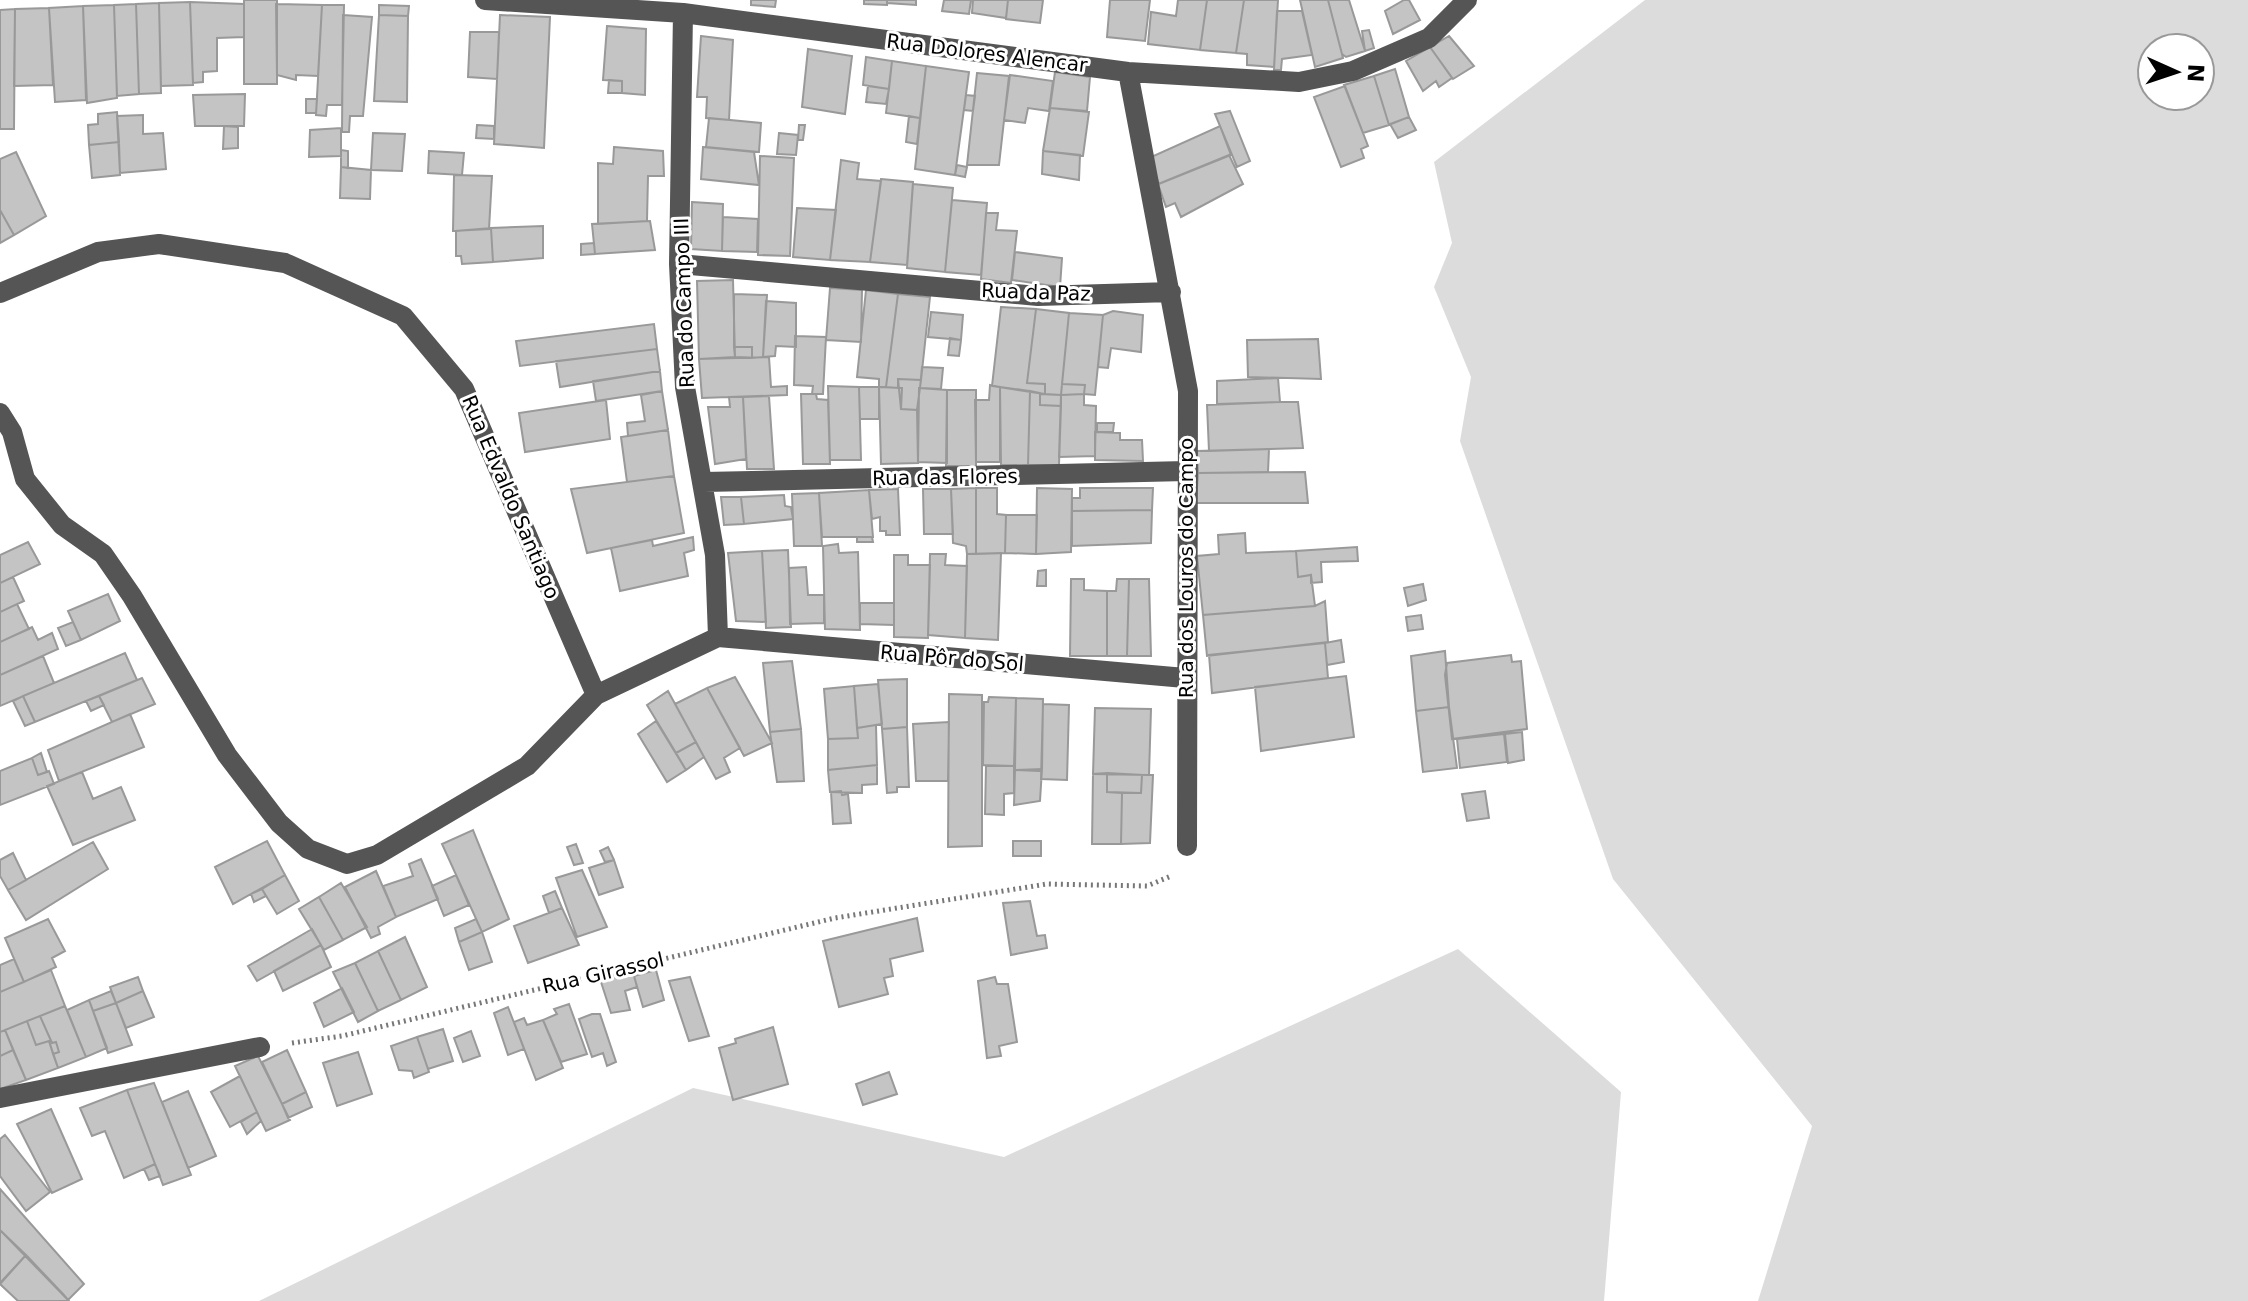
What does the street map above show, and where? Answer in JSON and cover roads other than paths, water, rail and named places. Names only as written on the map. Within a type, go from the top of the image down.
[{"type":"street","name":"Rua Dolores Alencar","points":[[485,0],[683,13],[1128,72],[1299,82],[1353,71],[1429,38],[1467,0]]},
{"type":"street","name":"Rua do Campo III","points":[[683,13],[679,264],[685,387],[715,555],[718,637]]},
{"type":"street","points":[[1128,72],[1171,292]]},
{"type":"street","name":"Rua Edvaldo Santiago","points":[[0,293],[98,252],[159,244],[285,263],[403,316],[464,389],[596,695]]},
{"type":"street","name":"Rua da Paz","points":[[679,264],[1038,296],[1171,292]]},
{"type":"street","name":"Rua dos Louros do Campo","points":[[1171,292],[1188,391],[1187,846]]},
{"type":"street","points":[[0,413],[12,432],[25,479],[62,525],[103,554],[132,596],[227,755],[279,823],[308,849],[347,864],[377,855],[527,766],[596,695],[718,637]]},
{"type":"street","name":"Rua das Flores","points":[[704,482],[1186,471]]},
{"type":"street","name":"Rua Pôr do Sol","points":[[718,637],[1185,678]]},
{"type":"street","points":[[0,1098],[260,1047]]}]
